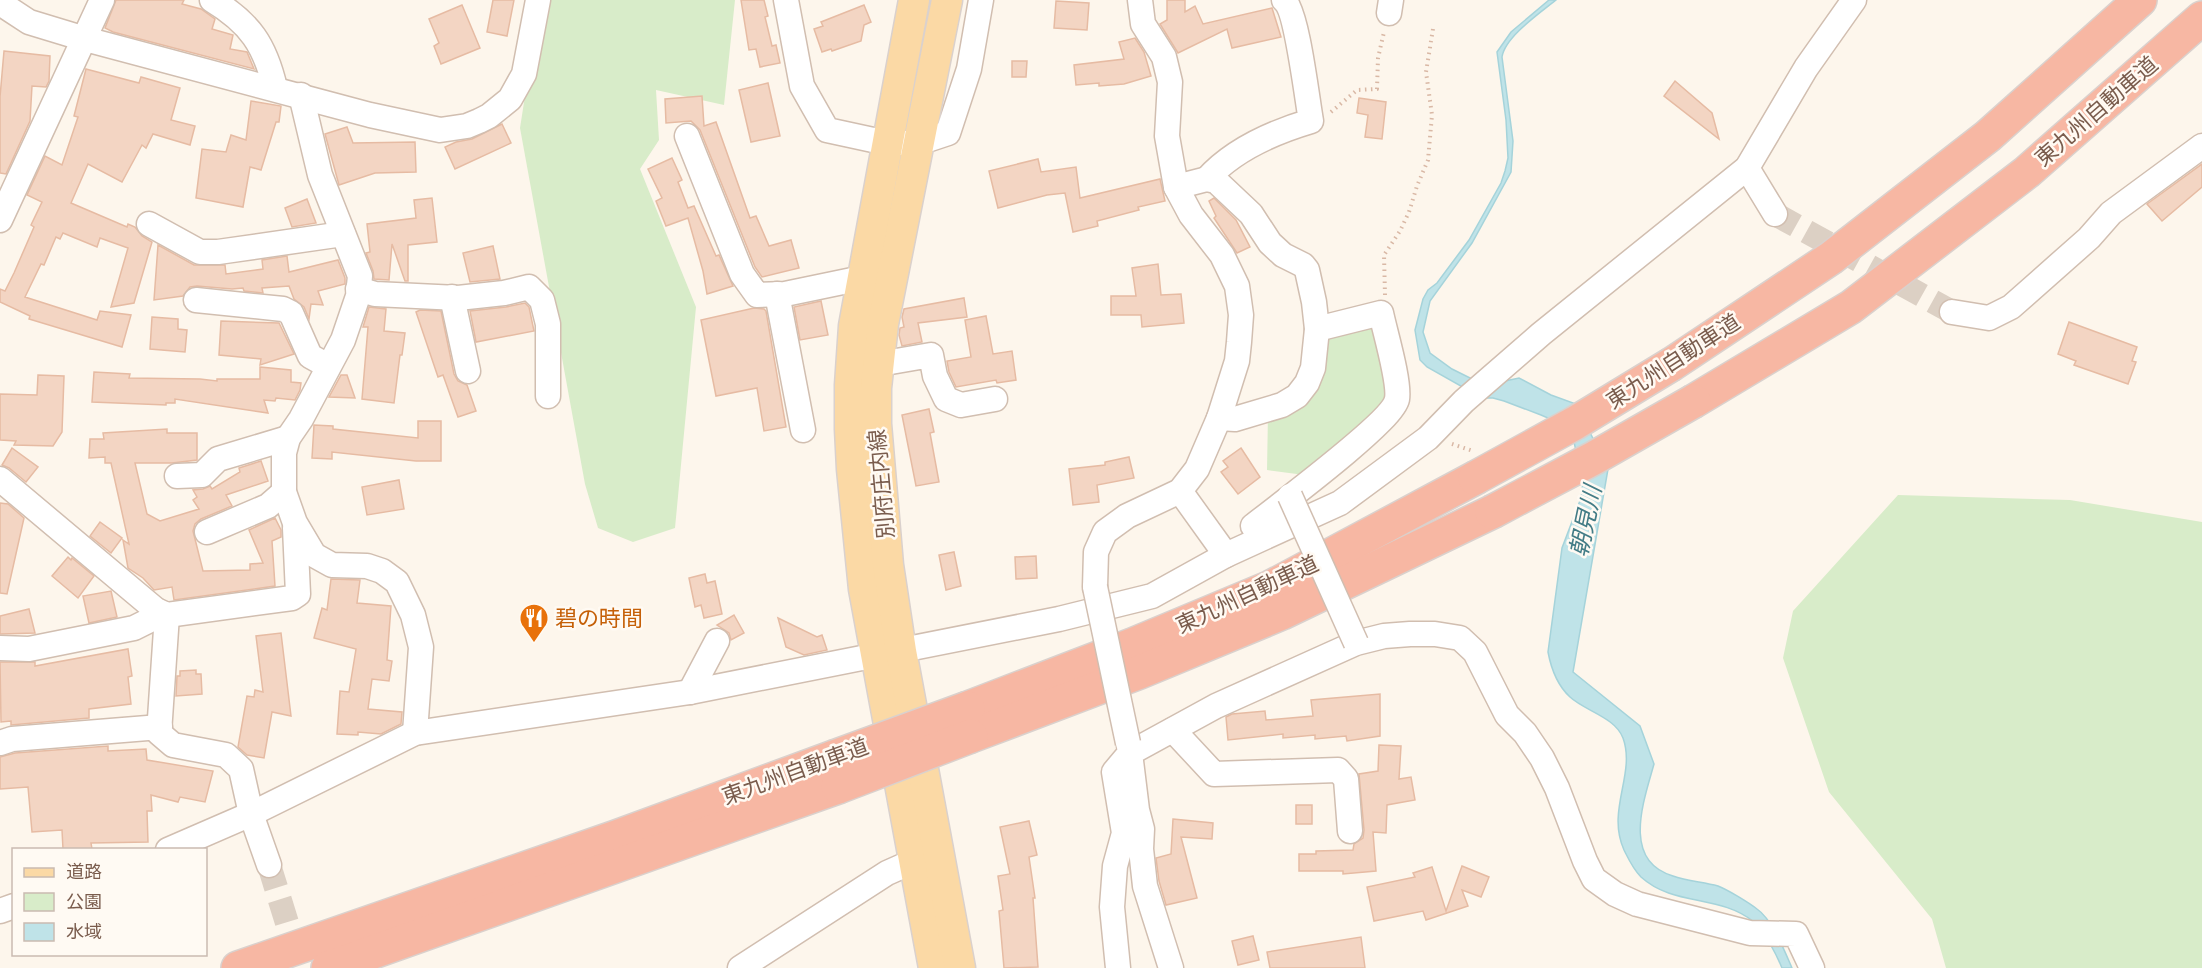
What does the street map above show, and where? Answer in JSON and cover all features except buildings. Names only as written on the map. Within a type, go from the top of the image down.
[{"type":"highway","name":"東九州自動車道","points":[[970,722],[1132,645],[1271,587],[1575,423],[1672,364],[1831,258],[1979,143],[2140,0]]},
{"type":"highway","name":"東九州自動車道","points":[[328,968],[623,865],[836,772],[970,722],[1140,672],[1282,613],[1492,512],[1694,401],[1851,307],[2026,172],[2202,18]]},
{"type":"highway","name":"東九州自動車道","points":[[238,968],[616,837],[836,772]]},
{"type":"main road","name":"別府庄内線","points":[[914,0],[854,326],[850,429],[864,589],[888,654],[928,859],[960,968]]},
{"type":"main road","name":"別府庄内線","points":[[888,654],[888,565],[876,424],[879,364],[883,324],[947,0]]},
{"type":"main road","name":"別府庄内線","points":[[928,859],[934,968]]},
{"type":"street","points":[[0,220],[102,0]]},
{"type":"street","points":[[212,0],[230,10],[260,43],[271,69],[275,88]]},
{"type":"street","points":[[0,3],[29,22],[85,39],[370,115],[440,130],[467,126],[489,116],[510,99],[518,87],[528,53],[538,0]]},
{"type":"street","points":[[786,0],[802,86],[827,130],[887,143],[918,143],[948,134],[969,69],[981,0]]},
{"type":"street","points":[[1140,0],[1143,24],[1164,57],[1170,82],[1167,136],[1176,187],[1191,215],[1222,255],[1237,286],[1241,315],[1236,361],[1219,418],[1197,469],[1179,491],[1127,516],[1105,532],[1096,552],[1095,587],[1129,748],[1137,810],[1142,829],[1141,849],[1145,886],[1171,968]]},
{"type":"street","points":[[1207,179],[1227,160],[1265,138],[1311,121],[1295,27],[1289,4],[1284,0]]},
{"type":"street","points":[[170,848],[251,814],[415,733],[690,692],[1059,619],[1152,596],[1226,555],[1340,503],[1428,438],[1502,367],[1621,268],[1747,168],[1806,68],[1854,0]]},
{"type":"street","points":[[301,96],[320,175],[360,276],[343,340],[301,419],[288,438],[284,453],[284,492],[295,523],[314,555],[332,565],[367,566],[382,571],[397,582],[412,615],[421,647],[415,733]]},
{"type":"street","points":[[687,136],[742,274],[757,295],[777,294],[862,278]]},
{"type":"street","points":[[1952,312],[1989,318],[2011,307],[2089,238],[2110,213],[2202,146]]},
{"type":"street","points":[[1747,168],[1775,214]]},
{"type":"street","points":[[1176,187],[1207,179],[1216,181],[1251,214],[1270,243],[1283,255],[1307,270],[1317,329],[1313,368],[1307,383],[1298,396],[1282,405],[1235,419],[1219,418]]},
{"type":"street","points":[[149,224],[200,252],[218,252],[342,234]]},
{"type":"street","points":[[358,289],[375,294],[458,298],[504,293],[529,287],[542,300],[548,324],[548,396]]},
{"type":"street","points":[[777,294],[803,430]]},
{"type":"street","points":[[452,297],[468,371]]},
{"type":"street","points":[[196,300],[283,309],[291,313],[310,356],[328,366]]},
{"type":"street","points":[[1253,526],[1387,416],[1397,401],[1397,387],[1381,313],[1317,329]]},
{"type":"street","points":[[879,364],[931,356],[935,376],[946,399],[961,405],[995,399]]},
{"type":"street","points":[[177,476],[202,475],[218,459],[288,438]]},
{"type":"street","points":[[0,479],[162,613]]},
{"type":"street","points":[[1179,491],[1226,555]]},
{"type":"street","points":[[207,532],[268,506],[284,492]]},
{"type":"street","points":[[1290,496],[1356,643]]},
{"type":"street","points":[[0,648],[29,649],[134,628],[162,613],[292,598],[298,594],[295,523]]},
{"type":"street","points":[[162,613],[159,733],[173,745],[226,755],[241,769],[251,814],[269,865]]},
{"type":"street","points":[[1118,968],[1112,907],[1115,866],[1124,833],[1114,772],[1129,748],[1173,730],[1216,706],[1356,643],[1384,636],[1435,634],[1460,638],[1476,652],[1507,715],[1525,733],[1542,758],[1557,788],[1594,879],[1614,894],[1637,904],[1750,933],[1796,934],[1812,968]]},
{"type":"street","points":[[690,692],[717,641]]},
{"type":"street","points":[[0,743],[12,739],[160,727]]},
{"type":"street","points":[[1173,730],[1214,774],[1338,770],[1346,779],[1350,831]]},
{"type":"street","points":[[740,968],[887,873],[928,859]]},
{"type":"path","points":[[1311,121],[1334,111],[1357,90],[1377,89],[1378,58],[1390,7]]},
{"type":"path","points":[[1381,313],[1385,305],[1384,255],[1409,212],[1428,160],[1432,115],[1426,72],[1432,29]]},
{"type":"green space","points":[[540,0],[735,0],[724,105],[656,90],[659,140],[640,169],[696,307],[675,528],[633,542],[598,528],[585,484],[520,128]]},
{"type":"green space","points":[[1377,317],[1394,395],[1312,476],[1267,470],[1268,413],[1285,407],[1323,334]]},
{"type":"green space","points":[[1898,495],[2070,500],[2202,522],[2202,968],[1946,968],[1932,919],[1829,792],[1783,658],[1793,611]]},
{"type":"water","name":"朝見川","points":[[1549,0],[1556,0],[1509,41],[1502,57],[1513,141],[1511,172],[1472,243],[1430,301],[1423,332],[1430,353],[1452,369],[1490,388],[1519,378],[1551,395],[1576,404],[1608,469],[1573,672],[1640,726],[1654,764],[1645,795],[1640,828],[1647,857],[1657,868],[1673,876],[1718,886],[1757,909],[1773,928],[1792,968],[1782,968],[1774,950],[1754,922],[1727,907],[1668,893],[1654,886],[1638,874],[1624,850],[1619,835],[1618,821],[1626,765],[1623,738],[1607,719],[1576,702],[1565,692],[1555,676],[1548,652],[1562,548],[1581,498],[1583,482],[1574,442],[1555,421],[1504,401],[1482,398],[1427,367],[1420,360],[1415,330],[1423,299],[1469,240],[1501,183],[1505,171],[1508,158],[1506,120],[1497,52],[1511,32]]},
{"type":"tunnel","points":[[1775,214],[1952,312]]},
{"type":"tunnel","points":[[269,865],[301,968]]},
{"type":"place","name":"碧の時間","points":[[534,644]]}]
